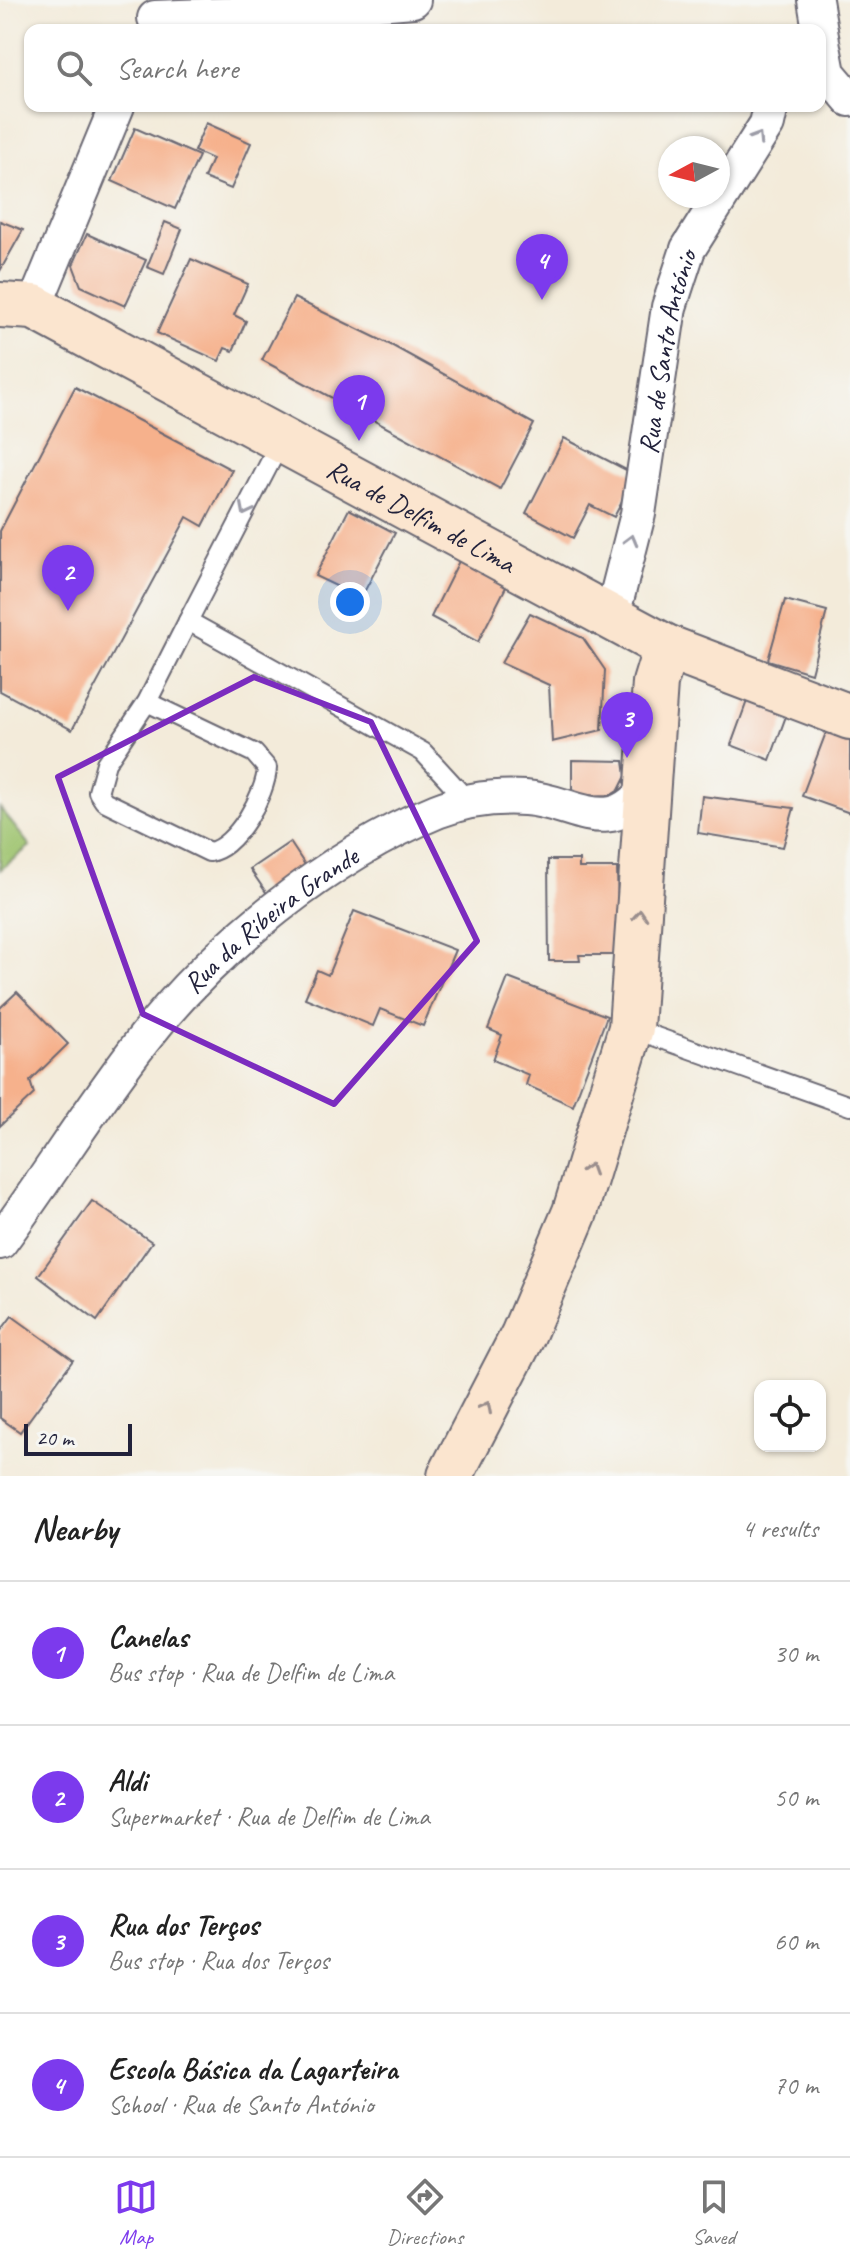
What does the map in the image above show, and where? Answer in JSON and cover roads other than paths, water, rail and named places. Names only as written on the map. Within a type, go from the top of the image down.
[{"type":"main road","name":"Rua de Delfim de Lima","points":[[17,306],[281,441],[666,647],[850,717]]},
{"type":"main road","points":[[450,1476],[523,1335],[575,1212],[631,1028],[655,683],[666,647]]},
{"type":"street","points":[[156,16],[231,15],[413,0]]},
{"type":"street","points":[[815,0],[819,24]]},
{"type":"street","points":[[826,63],[828,73],[850,99]]},
{"type":"street","points":[[17,306],[114,112]]},
{"type":"street","name":"Rua de Santo António","points":[[612,616],[638,514],[669,307],[688,249],[767,124],[770,112]]},
{"type":"street","name":"Rua da Ribeira Grande","points":[[0,1242],[144,1039],[217,962],[327,872],[409,825],[467,800],[528,798],[604,816],[621,813],[634,805],[646,790]]},
{"type":"street","points":[[0,1204],[43,1184]]},
{"type":"lane","points":[[147,702],[254,753],[263,761],[266,780],[233,840],[224,848],[209,852],[104,801],[98,792],[106,763],[147,702],[281,441]]},
{"type":"lane","points":[[188,621],[423,752],[467,800]]},
{"type":"lane","points":[[631,1028],[850,1106]]},
{"type":"place","name":"Escola Básica da Lagarteira","points":[[542,300]]},
{"type":"place","name":"Canelas","points":[[359,441]]},
{"type":"place","name":"Aldi","points":[[68,611]]},
{"type":"place","name":"Rua dos Terços","points":[[627,758]]}]
